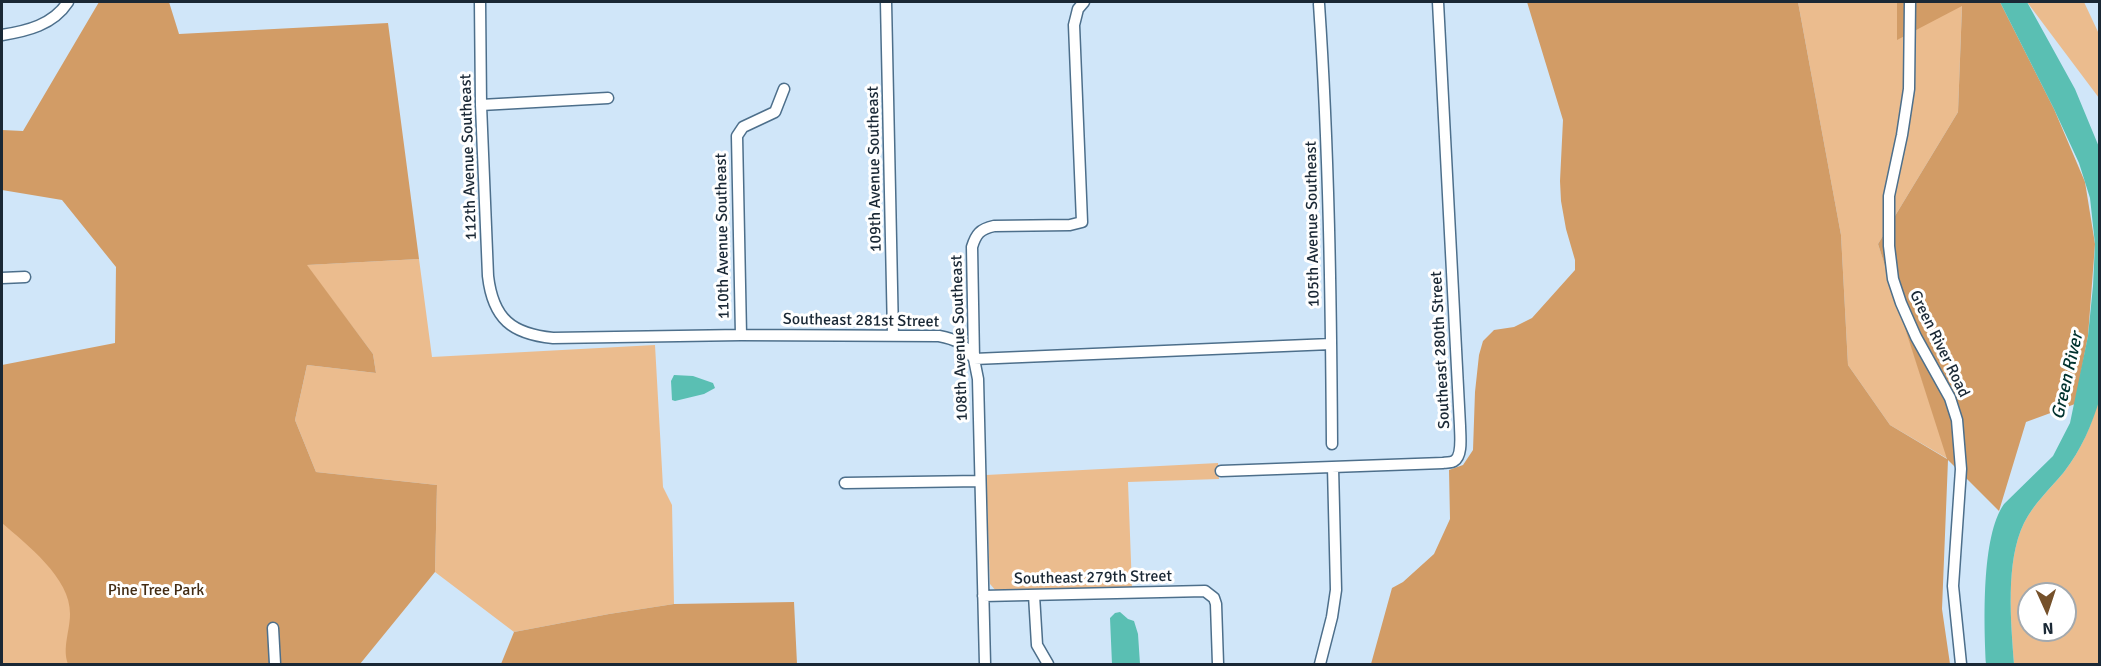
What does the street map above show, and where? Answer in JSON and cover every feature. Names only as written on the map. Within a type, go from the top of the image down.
[{"type":"street","points":[[2,35],[36,27],[59,12],[68,2]]},
{"type":"street","name":"112th Avenue Southeast","points":[[480,2],[481,105],[489,276],[492,297],[498,311]]},
{"type":"street","name":"109th Avenue Southeast","points":[[886,2],[893,335]]},
{"type":"street","name":"108th Avenue Southeast","points":[[985,664],[978,379],[974,359],[972,247],[977,233],[984,228],[1070,225],[1082,222],[1074,25],[1078,9],[1084,2]]},
{"type":"street","name":"Southeast 280th Street","points":[[1221,471],[1443,463],[1454,461],[1460,451],[1438,2]]},
{"type":"street","name":"Green River Road","points":[[1910,2],[1909,89],[1889,196],[1889,246],[1893,279],[1901,303],[1916,337],[1950,398],[1957,420],[1960,469],[1953,586],[1961,664]]},
{"type":"street","name":"105th Avenue Southeast","points":[[1319,4],[1325,87],[1332,444]]},
{"type":"street","name":"110th Avenue Southeast","points":[[741,335],[737,136],[743,127],[775,112],[784,89]]},
{"type":"street","points":[[481,105],[608,98]]},
{"type":"street","points":[[2,278],[26,277]]},
{"type":"street","name":"Southeast 281st Street","points":[[498,311],[513,327],[537,336],[939,336],[951,338],[967,348],[974,359]]},
{"type":"street","points":[[974,359],[1331,344]]},
{"type":"street","points":[[1320,664],[1336,590],[1333,468]]},
{"type":"street","points":[[845,483],[980,481]]},
{"type":"street","name":"Southeast 279th Street","points":[[983,596],[1204,591],[1214,598],[1216,604],[1218,664]]},
{"type":"street","points":[[1034,595],[1037,645],[1048,664]]},
{"type":"street","points":[[273,628],[275,664]]},
{"type":"shaded area","points":[[1798,2],[1897,2],[1897,39],[1962,5],[1958,112],[1878,244],[1948,459],[1890,425],[1848,365],[1841,235]]},
{"type":"shaded area","points":[[2000,2],[2027,2],[2075,89],[2099,147],[2100,398],[2090,427],[2076,455],[2032,509],[2018,539],[2011,592],[2014,664],[1986,664],[1986,581],[1991,537],[2004,504],[2053,456],[2070,423],[2088,336],[2095,244],[2090,198],[2079,163]]},
{"type":"shaded area","points":[[2027,2],[2084,2],[2099,34],[2099,98]]},
{"type":"shaded area","points":[[419,259],[432,357],[655,345],[663,487],[672,505],[674,604],[514,632],[435,572],[437,485],[316,472],[295,420],[307,365],[376,373],[373,354],[306,265]]},
{"type":"shaded area","points":[[674,375],[693,376],[713,383],[715,388],[704,394],[675,401],[672,400],[671,381]]},
{"type":"shaded area","points":[[2099,398],[2099,664],[2014,664],[2011,592],[2018,539],[2032,509],[2076,455]]},
{"type":"shaded area","points":[[1218,463],[1219,479],[1128,482],[1132,588],[997,592],[990,584],[986,475]]},
{"type":"shaded area","points":[[2,520],[267,664],[2,664]]},
{"type":"shaded area","points":[[1120,612],[1134,621],[1138,634],[1140,664],[1112,664],[1110,618]]},
{"type":"green space","name":"Pine Tree Park","points":[[99,2],[169,2],[179,34],[388,23],[419,259],[307,265],[373,354],[376,373],[307,365],[295,420],[316,472],[437,485],[435,572],[360,664],[68,664],[66,646],[70,614],[63,588],[45,563],[2,523],[2,365],[115,343],[116,267],[62,200],[2,190],[2,130],[23,131]]},
{"type":"green space","points":[[1527,2],[1798,2],[1841,235],[1848,365],[1890,425],[1947,459],[1878,244],[1958,112],[1962,6],[1897,40],[1897,2],[2000,2],[2054,109],[2085,182],[2095,244],[2088,336],[2075,404],[2026,422],[1999,511],[1948,460],[1942,609],[1950,664],[1371,664],[1392,588],[1403,582],[1434,554],[1450,519],[1449,470],[1463,465],[1473,450],[1475,392],[1483,341],[1494,330],[1514,327],[1532,318],[1575,270],[1575,260],[1561,201],[1563,120]]},
{"type":"green space","points":[[794,602],[797,664],[501,664],[514,632],[674,604]]},
{"type":"water label","name":"Green River","points":[[2068,376]]}]
